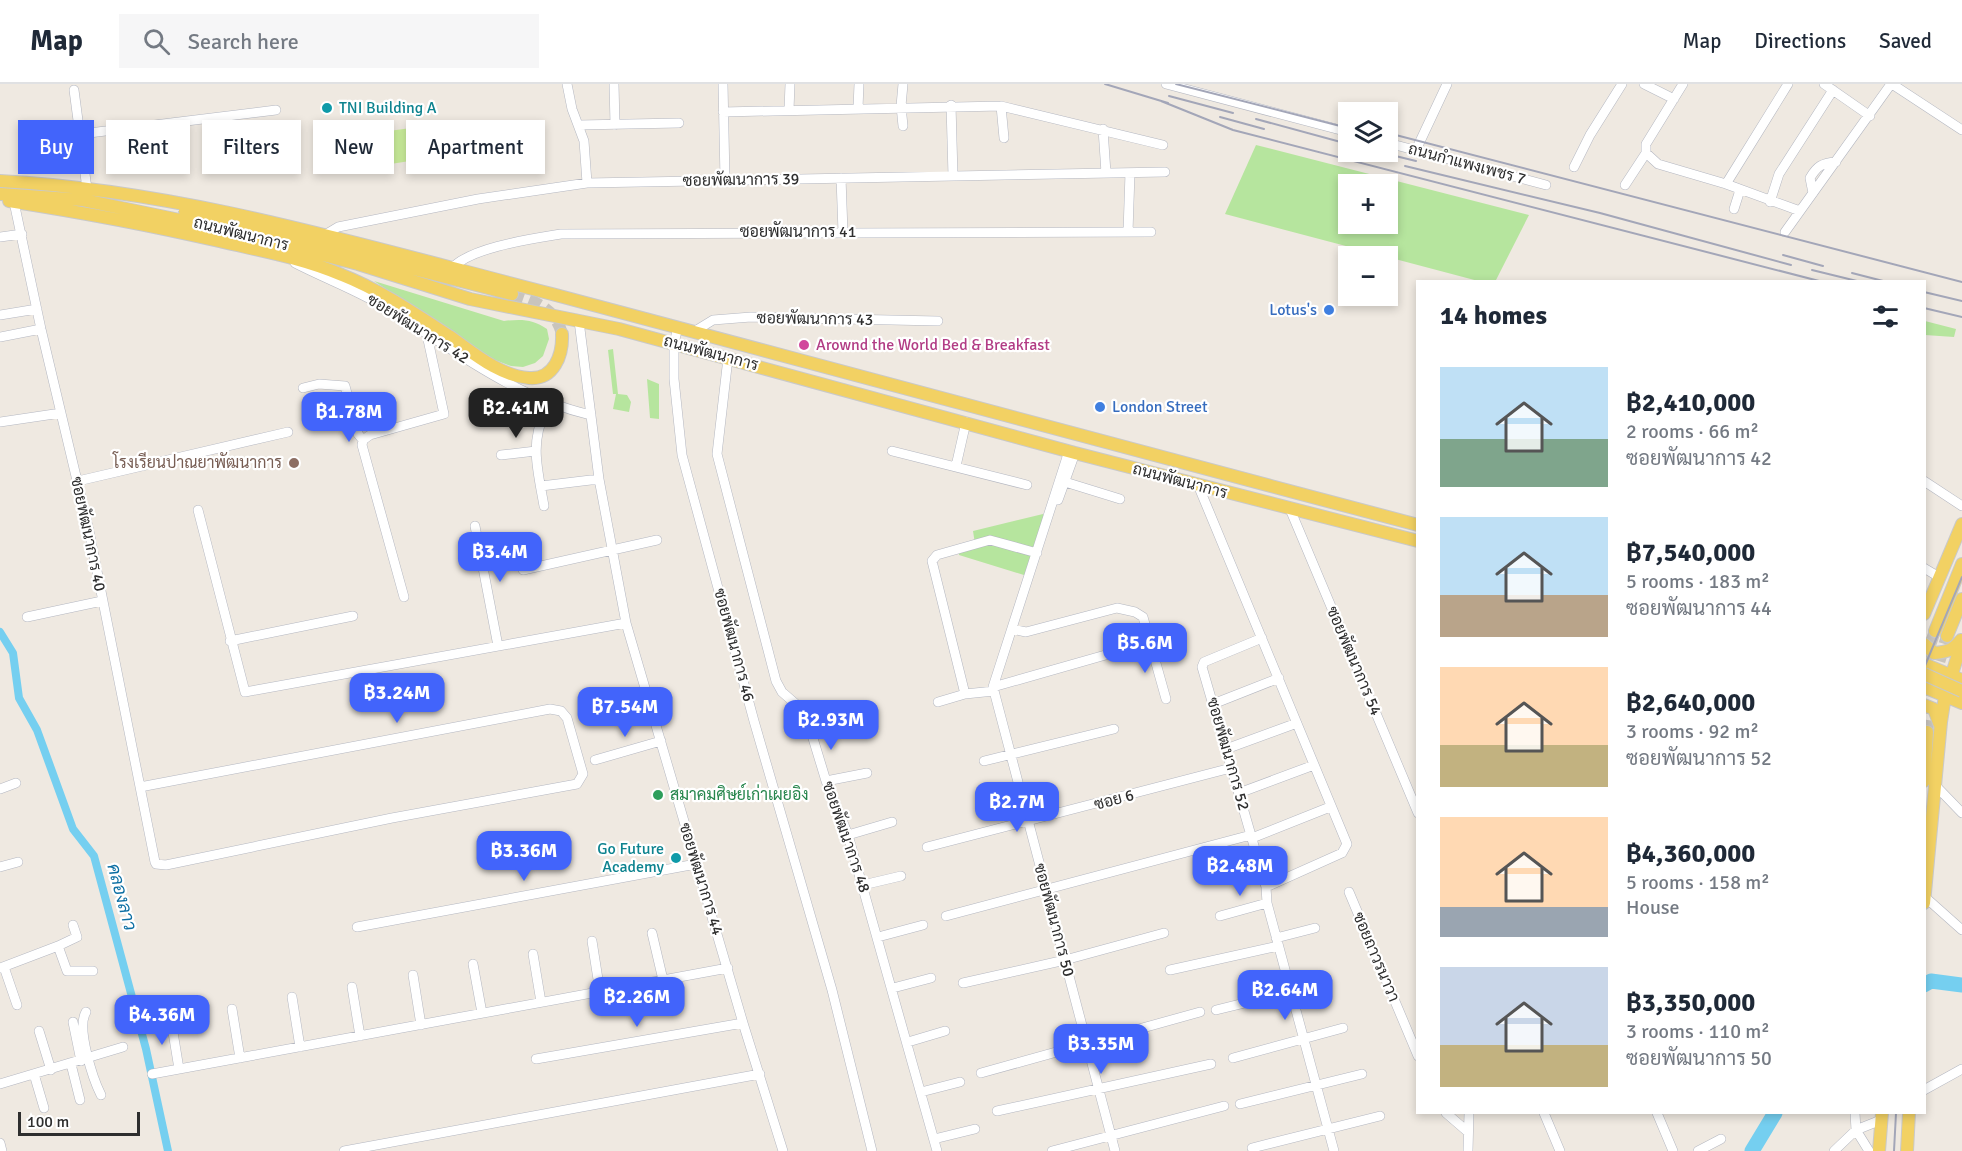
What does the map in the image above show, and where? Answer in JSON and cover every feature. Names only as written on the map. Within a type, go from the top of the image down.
[{"type":"main road","name":"ถนนพัฒนาการ","points":[[0,181],[87,189],[246,215],[695,331],[1135,452],[1416,524]]},
{"type":"main road","name":"ถนนพัฒนาการ","points":[[0,194],[57,197],[145,211],[358,264],[470,299],[674,343],[1072,452],[1416,540]]},
{"type":"main road","points":[[150,198],[183,210],[512,294]]},
{"type":"main road","points":[[0,200],[85,212],[279,255],[327,269],[365,285],[402,305],[496,367],[520,377],[542,377],[554,366],[561,352],[562,334]]},
{"type":"main road","points":[[1926,609],[1962,524]]},
{"type":"main road","points":[[1935,631],[1962,564]]},
{"type":"main road","points":[[1947,636],[1962,599]]},
{"type":"main road","points":[[1926,646],[1934,653],[1946,652],[1954,649],[1962,641]]},
{"type":"main road","points":[[1930,783],[1945,696],[1956,678],[1962,641]]},
{"type":"main road","points":[[1926,665],[1956,678]]},
{"type":"main road","points":[[1926,675],[1962,691]]},
{"type":"main road","points":[[1926,681],[1962,696]]},
{"type":"main road","points":[[1926,688],[1962,704]]},
{"type":"main road","points":[[1941,725],[1948,710],[1962,704]]},
{"type":"main road","points":[[1926,706],[1934,709],[1941,725]]},
{"type":"main road","points":[[1926,874],[1930,783],[1928,732]]},
{"type":"main road","points":[[1907,1151],[1910,1114]]},
{"type":"main road","points":[[1879,1151],[1881,1116]]},
{"type":"street","points":[[567,84],[572,109],[584,141],[587,183]]},
{"type":"street","points":[[614,84],[615,125]]},
{"type":"street","points":[[723,84],[725,180]]},
{"type":"street","points":[[789,110],[790,84]]},
{"type":"street","points":[[858,108],[859,84]]},
{"type":"street","points":[[903,84],[901,106],[903,126]]},
{"type":"street","points":[[1166,84],[1338,129]]},
{"type":"street","points":[[1416,150],[1447,84]]},
{"type":"street","points":[[1574,167],[1590,135],[1622,84]]},
{"type":"street","points":[[1644,84],[1674,99]]},
{"type":"street","points":[[1624,185],[1646,151],[1646,144],[1683,84]]},
{"type":"street","points":[[1726,184],[1788,84]]},
{"type":"street","points":[[1785,232],[1892,84],[1962,129]]},
{"type":"street","points":[[1770,202],[1779,174],[1828,87],[1870,116]]},
{"type":"street","points":[[74,90],[79,120]]},
{"type":"street","points":[[951,105],[953,176]]},
{"type":"street","points":[[723,112],[901,106],[1001,106],[1163,145]]},
{"type":"street","points":[[1001,106],[1004,138]]},
{"type":"street","points":[[94,132],[276,110]]},
{"type":"street","points":[[579,125],[679,123]]},
{"type":"street","points":[[1103,129],[1107,173]]},
{"type":"street","name":"ถนนกำแพงเพชร 7","points":[[1398,146],[1546,185]]},
{"type":"street","points":[[1646,151],[1658,164],[1726,184],[1770,202],[1800,211]]},
{"type":"street","name":"ซอยพัฒนาการ 39","points":[[324,236],[338,227],[478,199],[587,183],[1165,172]]},
{"type":"street","points":[[1128,232],[1130,173]]},
{"type":"street","points":[[85,174],[87,189]]},
{"type":"street","points":[[841,178],[843,232]]},
{"type":"street","points":[[1734,209],[1740,190]]},
{"type":"street","name":"ซอยพัฒนาการ 40","points":[[14,202],[40,329],[78,481],[155,862],[159,866],[392,818],[577,784],[583,774],[567,718],[561,711],[550,709],[140,787]]},
{"type":"street","name":"ซอยพัฒนาการ 41","points":[[452,268],[460,259],[527,240],[561,234],[1151,232]]},
{"type":"street","points":[[0,237],[22,234]]},
{"type":"street","name":"ซอยพัฒนาการ 42","points":[[279,255],[341,283],[511,387],[571,410],[591,415]]},
{"type":"street","points":[[0,315],[37,309]]},
{"type":"street","name":"ซอยพัฒนาการ 43","points":[[695,331],[713,320],[751,317],[938,321]]},
{"type":"street","name":"ซอยพัฒนาการ 44","points":[[579,321],[599,478],[626,623],[743,1023],[783,1151]]},
{"type":"street","name":"ซอยพัฒนาการ 46","points":[[678,327],[674,343],[674,379],[682,455],[754,721],[832,990],[872,1151]]},
{"type":"street","points":[[0,337],[40,329]]},
{"type":"street","points":[[363,440],[370,435],[444,414],[427,334]]},
{"type":"street","name":"ซอยพัฒนาการ 48","points":[[728,358],[717,454],[776,681],[782,692],[805,712],[826,781],[848,835],[937,1151]]},
{"type":"street","points":[[303,388],[319,384],[345,386],[358,434],[363,440],[363,452],[404,597]]},
{"type":"street","points":[[544,506],[536,451],[537,430],[546,410]]},
{"type":"street","points":[[0,423],[61,413]]},
{"type":"street","points":[[956,466],[966,422]]},
{"type":"street","points":[[78,481],[288,432]]},
{"type":"street","points":[[501,455],[536,451]]},
{"type":"street","points":[[892,451],[1027,485]]},
{"type":"street","points":[[994,689],[1048,518],[1065,482],[1072,452]]},
{"type":"street","points":[[1048,518],[1048,509],[1072,452]]},
{"type":"street","points":[[541,486],[599,478]]},
{"type":"street","points":[[1065,482],[1120,499]]},
{"type":"street","points":[[1926,482],[1962,506]]},
{"type":"street","points":[[1198,485],[1347,844],[1346,849],[1266,887]]},
{"type":"street","name":"ซอยพัฒนาการ 54","points":[[1290,509],[1416,808]]},
{"type":"street","points":[[198,510],[242,688],[248,693],[626,623]]},
{"type":"street","points":[[475,526],[498,646]]},
{"type":"street","points":[[523,570],[657,540]]},
{"type":"street","points":[[964,694],[932,561],[937,555],[990,540],[1037,553]]},
{"type":"street","points":[[1926,569],[1939,577]]},
{"type":"street","points":[[27,617],[102,601]]},
{"type":"street","points":[[1012,629],[1026,632],[1117,608],[1125,609],[1143,618],[1166,699]]},
{"type":"street","points":[[230,641],[353,616]]},
{"type":"street","name":"ซอยพัฒนาการ 52","points":[[1262,638],[1203,663],[1266,887],[1267,903],[1277,942],[1334,1151]]},
{"type":"street","points":[[938,702],[964,694],[994,689],[1151,642]]},
{"type":"street","points":[[1213,704],[1279,678]]},
{"type":"street","name":"ซอยพัฒนาการ 50","points":[[994,689],[1115,1151]]},
{"type":"street","points":[[1226,748],[1297,723]]},
{"type":"street","points":[[984,761],[1114,729]]},
{"type":"street","points":[[595,760],[662,741]]},
{"type":"street","points":[[1239,793],[1314,765]]},
{"type":"street","name":"ซอย 6","points":[[927,847],[1028,823],[1231,768]]},
{"type":"street","points":[[826,781],[867,773]]},
{"type":"street","points":[[0,789],[16,783]]},
{"type":"street","points":[[1930,783],[1962,813]]},
{"type":"street","points":[[946,916],[1252,836],[1330,807]]},
{"type":"street","points":[[848,835],[892,822]]},
{"type":"street","points":[[0,867],[18,862]]},
{"type":"street","points":[[357,927],[696,864]]},
{"type":"street","points":[[863,885],[901,876]]},
{"type":"street","name":"ซอยถาวรนาวา","points":[[1349,892],[1416,1051]]},
{"type":"street","points":[[1926,898],[1962,930]]},
{"type":"street","points":[[1220,916],[1267,903]]},
{"type":"street","points":[[17,1005],[2,967],[75,940],[77,937],[73,925]]},
{"type":"street","points":[[878,937],[923,925]]},
{"type":"street","points":[[1170,970],[1277,942],[1315,928]]},
{"type":"street","points":[[652,933],[663,980]]},
{"type":"street","points":[[963,983],[1065,960],[1164,933]]},
{"type":"street","points":[[592,941],[600,992]]},
{"type":"street","points":[[58,946],[67,972],[93,971]]},
{"type":"street","points":[[533,954],[541,1002]]},
{"type":"street","points":[[473,964],[482,1014]]},
{"type":"street","points":[[152,1074],[728,968]]},
{"type":"street","points":[[413,975],[421,1025]]},
{"type":"street","points":[[892,988],[931,978]]},
{"type":"street","points":[[1216,1010],[1326,983]]},
{"type":"street","points":[[352,987],[360,1036]]},
{"type":"street","points":[[292,997],[300,1047]]},
{"type":"street","points":[[232,1009],[240,1058]]},
{"type":"street","points":[[80,1101],[82,1023],[86,1012]]},
{"type":"street","points":[[981,1073],[1200,1012]]},
{"type":"street","points":[[171,1020],[179,1069]]},
{"type":"street","points":[[72,1022],[80,1061],[101,1095]]},
{"type":"street","points":[[536,1059],[743,1023]]},
{"type":"street","points":[[1233,1058],[1343,1028]]},
{"type":"street","points":[[39,1031],[51,1070]]},
{"type":"street","points":[[908,1042],[945,1031]]},
{"type":"street","points":[[0,1084],[123,1047]]},
{"type":"street","points":[[997,1111],[1211,1064]]},
{"type":"street","points":[[1926,1089],[1962,1069]]},
{"type":"street","points":[[34,1074],[44,1108]]},
{"type":"street","points":[[344,1151],[759,1074]]},
{"type":"street","points":[[1240,1104],[1362,1074]]},
{"type":"street","points":[[921,1092],[960,1082]]},
{"type":"street","points":[[1052,1151],[1224,1106]]},
{"type":"street","points":[[1447,1114],[1468,1132]]},
{"type":"street","points":[[1468,1151],[1469,1114]]},
{"type":"street","points":[[1544,1114],[1560,1151]]},
{"type":"street","points":[[1661,1114],[1673,1151]]},
{"type":"street","points":[[1855,1114],[1856,1130],[1869,1151]]},
{"type":"street","points":[[1252,1148],[1380,1116]]},
{"type":"street","points":[[1834,1151],[1856,1130],[1881,1116]]},
{"type":"street","points":[[933,1139],[975,1129]]},
{"type":"street","points":[[1698,1151],[1721,1139]]},
{"type":"street","points":[[0,1143],[2,1151]]},
{"type":"green space","points":[[406,129],[406,162],[394,163],[394,130]]},
{"type":"green space","points":[[1256,145],[1369,174],[1338,174],[1338,234],[1398,234],[1398,181],[1529,215],[1496,280],[1474,280],[1398,260],[1398,246],[1346,246],[1225,214]]},
{"type":"green space","points":[[374,281],[504,321],[521,320],[537,323],[547,329],[549,339],[543,356],[535,363],[523,367],[511,366],[495,360]]},
{"type":"green space","points":[[1926,321],[1956,329],[1954,337],[1926,335]]},
{"type":"green space","points":[[613,349],[618,394],[627,395],[631,402],[629,412],[613,409],[616,394],[613,394],[608,350]]},
{"type":"green space","points":[[647,379],[659,384],[659,419],[650,418]]},
{"type":"green space","points":[[1043,514],[1045,521],[1027,576],[959,555],[959,549],[975,544],[973,531]]},
{"type":"waterway","name":"คลองลาว","points":[[0,632],[13,653],[19,698],[37,730],[73,829],[94,856],[146,1049],[168,1151]]},
{"type":"waterway","points":[[1926,984],[1931,981],[1962,985]]},
{"type":"waterway","points":[[1752,1151],[1774,1114]]},
{"type":"tunnel","points":[[512,294],[536,303],[550,312],[562,334]]},
{"type":"tunnel","points":[[1926,656],[1935,631]]},
{"type":"tunnel","points":[[1927,732],[1934,679],[1947,636]]},
{"type":"railway","points":[[1105,84],[1168,103]]},
{"type":"railway","points":[[1176,84],[1338,125]]},
{"type":"railway","points":[[1169,96],[1233,113]]},
{"type":"railway","points":[[1161,101],[1233,130],[1815,280]]},
{"type":"railway","points":[[1220,117],[1264,129]]},
{"type":"railway","points":[[1256,119],[1338,141]]},
{"type":"railway","points":[[1398,136],[1962,282]]},
{"type":"railway","points":[[1398,157],[1416,161]]},
{"type":"railway","points":[[1405,166],[1600,213],[1791,265]]},
{"type":"railway","points":[[1783,255],[1823,266]]},
{"type":"railway","points":[[1812,270],[1853,280]]},
{"type":"railway","points":[[1852,273],[1879,280]]},
{"type":"railway","points":[[1926,292],[1962,301]]},
{"type":"railway","points":[[1926,308],[1962,317]]},
{"type":"railway","points":[[1926,663],[1962,577]]},
{"type":"railway","points":[[1894,1151],[1896,1114]]},
{"type":"place","name":"TNI Building A","points":[[327,108]]},
{"type":"place","name":"Lotus's","points":[[1329,310]]},
{"type":"place","name":"Arownd the World Bed & Breakfast","points":[[804,345]]},
{"type":"place","name":"London Street","points":[[1100,407]]},
{"type":"place","name":"โรงเรียนปาณยาพัฒนาการ","points":[[294,463]]},
{"type":"place","name":"สมาคมศิษย์เก่าเผยอิง","points":[[658,795]]},
{"type":"place","name":"Go Future Academy","points":[[676,858]]}]
